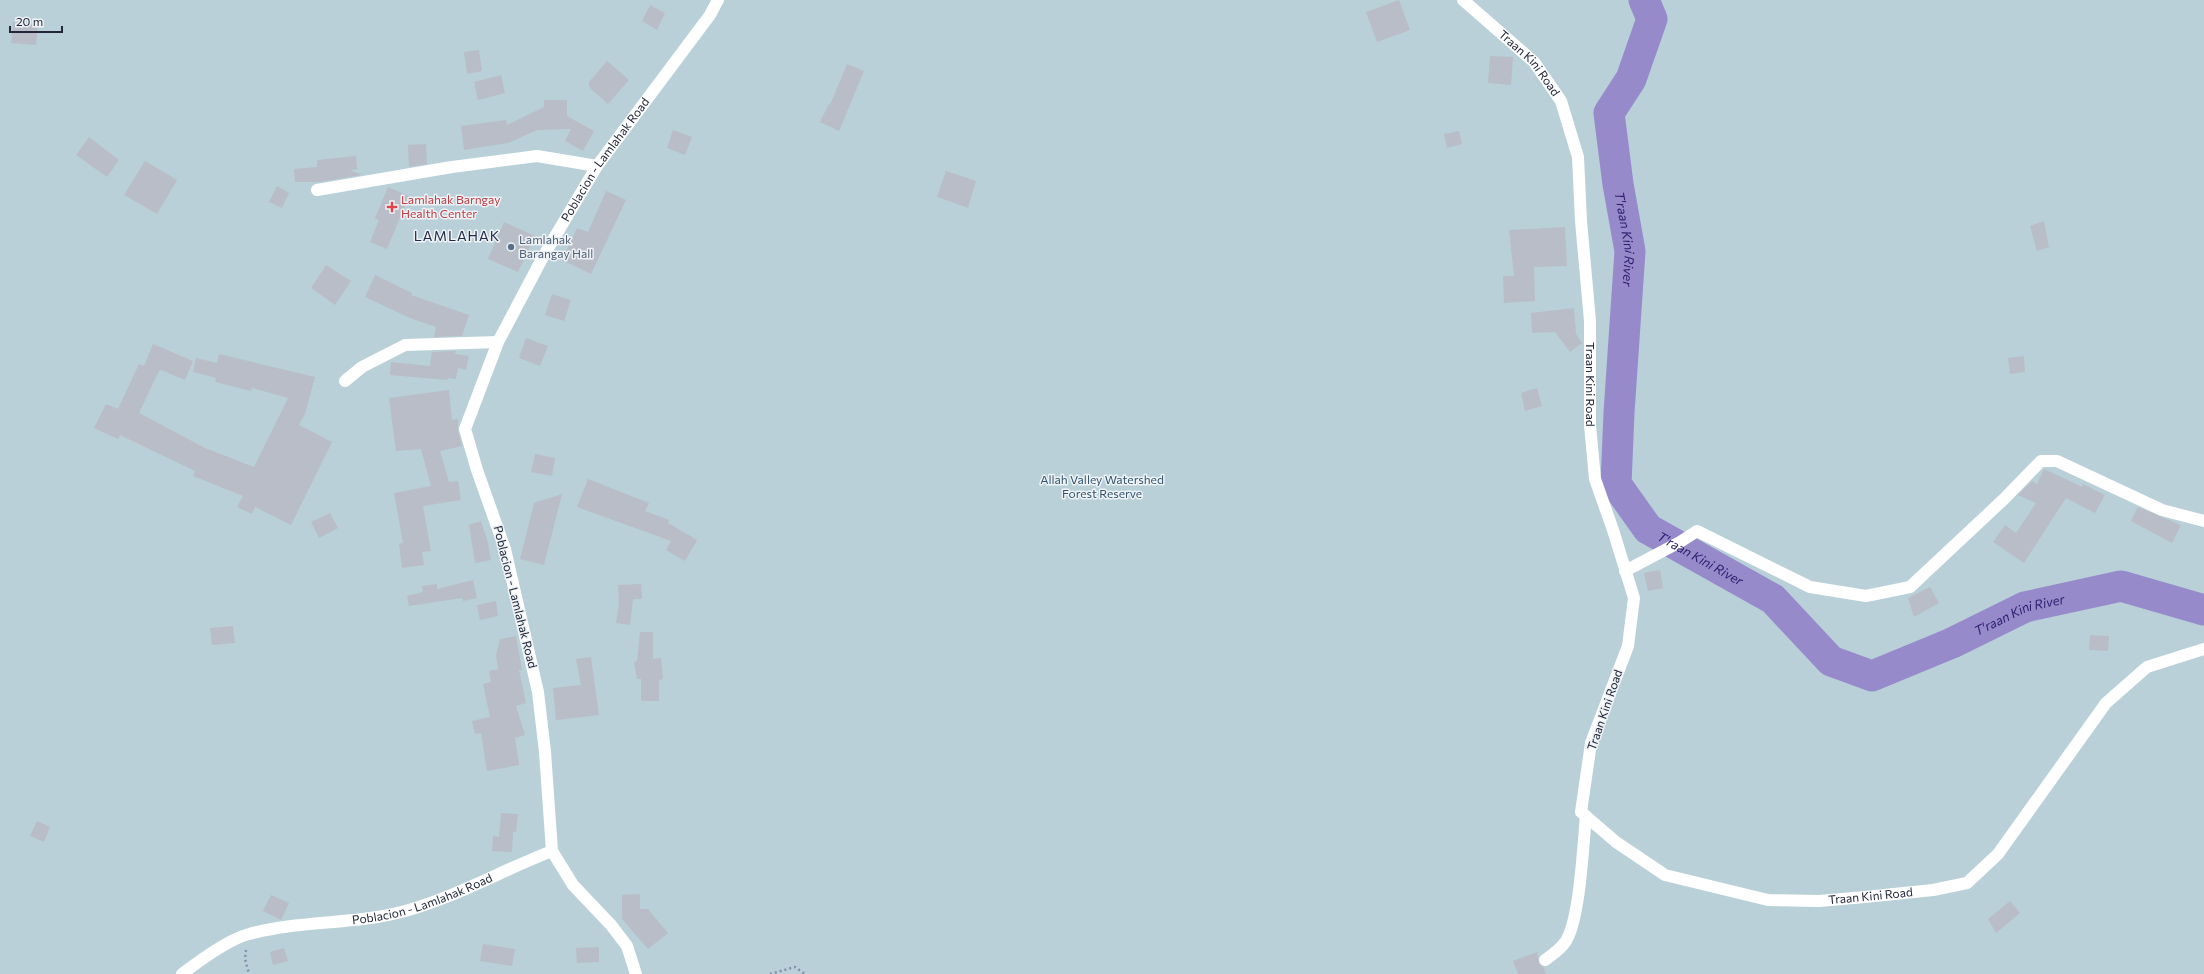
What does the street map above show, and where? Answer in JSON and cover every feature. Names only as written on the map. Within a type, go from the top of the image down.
[{"type":"street","name":"Poblacion - Lamlahak Road","points":[[182,974],[200,960],[248,934],[285,927],[345,922],[405,911],[443,897],[552,851],[545,752],[538,692],[505,549],[477,470],[465,429],[498,342],[544,254],[597,166],[710,15],[718,0]]},
{"type":"street","name":"Traan Kini Road","points":[[1463,0],[1534,62],[1561,101],[1578,157],[1581,221],[1590,321],[1590,424],[1595,479],[1634,598],[1628,646],[1591,743],[1581,812],[1616,842],[1665,875],[1768,900],[1819,901],[1933,890],[1967,883],[1998,854],[2106,703],[2147,667],[2204,649]]},
{"type":"street","points":[[316,190],[452,167],[537,156],[597,166]]},
{"type":"street","points":[[345,381],[362,367],[405,345],[498,342]]},
{"type":"street","points":[[1626,570],[1680,542],[1697,531],[1810,587],[1866,596],[1910,587],[2004,499],[2040,461],[2057,461],[2162,510],[2204,521]]},
{"type":"street","points":[[1545,960],[1565,943],[1571,930],[1575,912],[1586,816]]},
{"type":"street","points":[[552,851],[573,884],[611,925],[627,946],[636,974]]},
{"type":"path","points":[[248,934],[245,959],[249,974]]},
{"type":"path","points":[[770,974],[795,967],[805,974]]},
{"type":"green space","name":"Allah Valley Watershed Forest Reserve","points":[[0,0],[2204,0],[2204,974],[0,974]]},
{"type":"building","points":[[1399,0],[1410,30],[1377,42],[1366,12]]},
{"type":"building","points":[[650,5],[665,13],[657,30],[642,21]]},
{"type":"building","points":[[13,22],[38,25],[36,45],[11,43]]},
{"type":"building","points":[[479,50],[482,71],[467,74],[464,52]]},
{"type":"building","points":[[1490,56],[1513,57],[1511,85],[1488,83]]},
{"type":"building","points":[[607,61],[629,80],[608,104],[589,87],[589,82]]},
{"type":"building","points":[[847,64],[864,71],[839,131],[820,122],[829,104],[830,105]]},
{"type":"building","points":[[501,75],[505,93],[478,100],[474,82]]},
{"type":"building","points":[[544,100],[567,100],[567,116],[594,131],[583,151],[565,141],[571,129],[537,130],[508,143],[464,150],[461,126],[506,120],[507,125],[544,107]]},
{"type":"building","points":[[673,130],[692,137],[685,155],[667,148]]},
{"type":"building","points":[[1459,131],[1462,144],[1447,148],[1444,134]]},
{"type":"building","points":[[89,137],[119,160],[107,177],[76,155]]},
{"type":"building","points":[[426,144],[427,164],[409,167],[408,145]]},
{"type":"building","points":[[356,156],[357,169],[350,170],[362,175],[319,182],[295,182],[294,169],[317,167],[317,160]]},
{"type":"building","points":[[145,161],[177,180],[157,214],[124,195]]},
{"type":"building","points":[[946,171],[976,181],[968,208],[937,197]]},
{"type":"building","points":[[277,186],[289,193],[282,208],[269,202]]},
{"type":"building","name":"Lamlahak Barngay Health Center","points":[[388,187],[409,196],[387,249],[370,242],[379,220],[375,218]]},
{"type":"building","points":[[606,191],[626,200],[591,274],[562,260],[577,228],[588,232]]},
{"type":"building","points":[[2044,221],[2049,247],[2037,251],[2030,226]]},
{"type":"building","name":"Lamlahak Barangay Hall","points":[[504,222],[535,236],[518,272],[488,259]]},
{"type":"building","points":[[1565,227],[1567,266],[1534,267],[1535,301],[1504,303],[1503,276],[1514,276],[1509,230]]},
{"type":"building","points":[[326,265],[351,281],[335,305],[311,288]]},
{"type":"building","points":[[375,275],[412,293],[411,295],[469,315],[462,336],[434,337],[436,327],[410,318],[365,297]]},
{"type":"building","points":[[552,294],[571,300],[564,321],[545,315]]},
{"type":"building","points":[[1574,308],[1576,334],[1582,343],[1570,352],[1555,332],[1532,333],[1531,313]]},
{"type":"building","points":[[526,338],[548,346],[540,366],[519,358]]},
{"type":"building","points":[[153,344],[193,361],[185,380],[161,370],[159,371],[139,413],[205,448],[254,467],[288,398],[252,388],[251,391],[215,382],[216,378],[193,372],[196,358],[217,363],[219,354],[315,377],[305,414],[299,425],[332,442],[291,525],[255,507],[252,514],[237,507],[243,496],[193,476],[195,471],[120,435],[118,439],[94,428],[106,404],[118,409],[139,364],[144,366]]},
{"type":"building","points":[[456,351],[455,354],[469,356],[466,370],[458,368],[456,379],[447,378],[448,380],[390,375],[391,362],[430,366],[432,352]]},
{"type":"building","points":[[2024,356],[2025,372],[2010,374],[2008,358]]},
{"type":"building","points":[[1537,388],[1542,406],[1525,411],[1521,393]]},
{"type":"building","points":[[449,390],[452,420],[458,419],[458,431],[462,446],[440,451],[449,482],[458,481],[461,500],[423,506],[431,551],[422,552],[424,565],[402,568],[399,544],[403,543],[394,493],[431,486],[421,449],[396,451],[389,398]]},
{"type":"building","points":[[535,454],[555,458],[552,476],[531,472]]},
{"type":"building","points":[[2044,469],[2082,487],[2083,484],[2105,495],[2095,513],[2066,498],[2024,563],[1993,542],[2005,525],[2016,533],[2036,503],[2018,495],[2032,481],[2037,484]]},
{"type":"building","points":[[588,479],[649,503],[645,511],[669,520],[668,523],[697,540],[685,561],[666,550],[671,541],[577,507]]},
{"type":"building","points":[[562,494],[544,565],[520,559],[534,503]]},
{"type":"building","points":[[2138,507],[2181,525],[2172,543],[2131,521]]},
{"type":"building","points":[[330,513],[338,528],[319,538],[311,522]]},
{"type":"building","points":[[481,521],[488,543],[491,560],[475,563],[469,525]]},
{"type":"building","points":[[1660,570],[1663,588],[1648,591],[1644,573]]},
{"type":"building","points":[[473,580],[477,598],[463,601],[462,598],[409,606],[407,596],[423,592],[422,586],[437,584],[437,589]]},
{"type":"building","points":[[641,584],[642,599],[633,599],[630,625],[616,623],[619,604],[618,585]]},
{"type":"building","points":[[1930,587],[1939,603],[1914,617],[1908,598]]},
{"type":"building","points":[[496,601],[498,616],[480,620],[477,605]]},
{"type":"building","points":[[233,626],[235,643],[212,645],[210,628]]},
{"type":"building","points":[[640,632],[653,632],[653,659],[661,658],[663,679],[659,680],[659,701],[641,701],[641,679],[637,679],[634,662],[637,661]]},
{"type":"building","points":[[2090,635],[2109,636],[2108,651],[2089,650]]},
{"type":"building","points":[[516,636],[522,670],[519,670],[526,703],[516,706],[525,735],[515,738],[519,765],[487,771],[481,733],[475,734],[472,721],[490,717],[483,684],[491,682],[489,671],[498,669],[496,655],[500,639]]},
{"type":"building","points":[[591,657],[599,715],[556,720],[553,688],[581,685],[576,659]]},
{"type":"building","points":[[501,813],[518,814],[516,832],[513,832],[512,852],[492,851],[493,836],[499,837]]},
{"type":"building","points":[[37,821],[50,827],[44,842],[30,836]]},
{"type":"building","points":[[640,894],[640,909],[648,909],[668,933],[648,949],[622,919],[622,895]]},
{"type":"building","points":[[271,895],[289,903],[281,920],[263,911]]},
{"type":"building","points":[[2010,901],[2020,913],[1996,933],[1988,919]]},
{"type":"building","points":[[483,944],[515,949],[512,966],[480,961]]},
{"type":"building","points":[[599,947],[599,962],[577,963],[576,948]]},
{"type":"building","points":[[284,948],[288,961],[273,965],[270,952]]},
{"type":"building","points":[[1537,952],[1539,964],[1543,967],[1546,974],[1518,974],[1513,961]]},
{"type":"waterway","name":"T'raan Kini River","points":[[1644,0],[1652,19],[1631,79],[1609,113],[1618,184],[1630,251],[1619,413],[1616,484],[1648,529],[1773,599],[1831,661],[1872,676],[1952,643],[2025,607],[2121,586],[2204,610]]},
{"type":"place","name":"Lamlahak Barngay Health Center","points":[[392,207]]},
{"type":"place","name":"Lamlahak Barangay Hall","points":[[511,247]]},
{"type":"district","name":"LAMLAHAK","points":[[457,236]]}]
